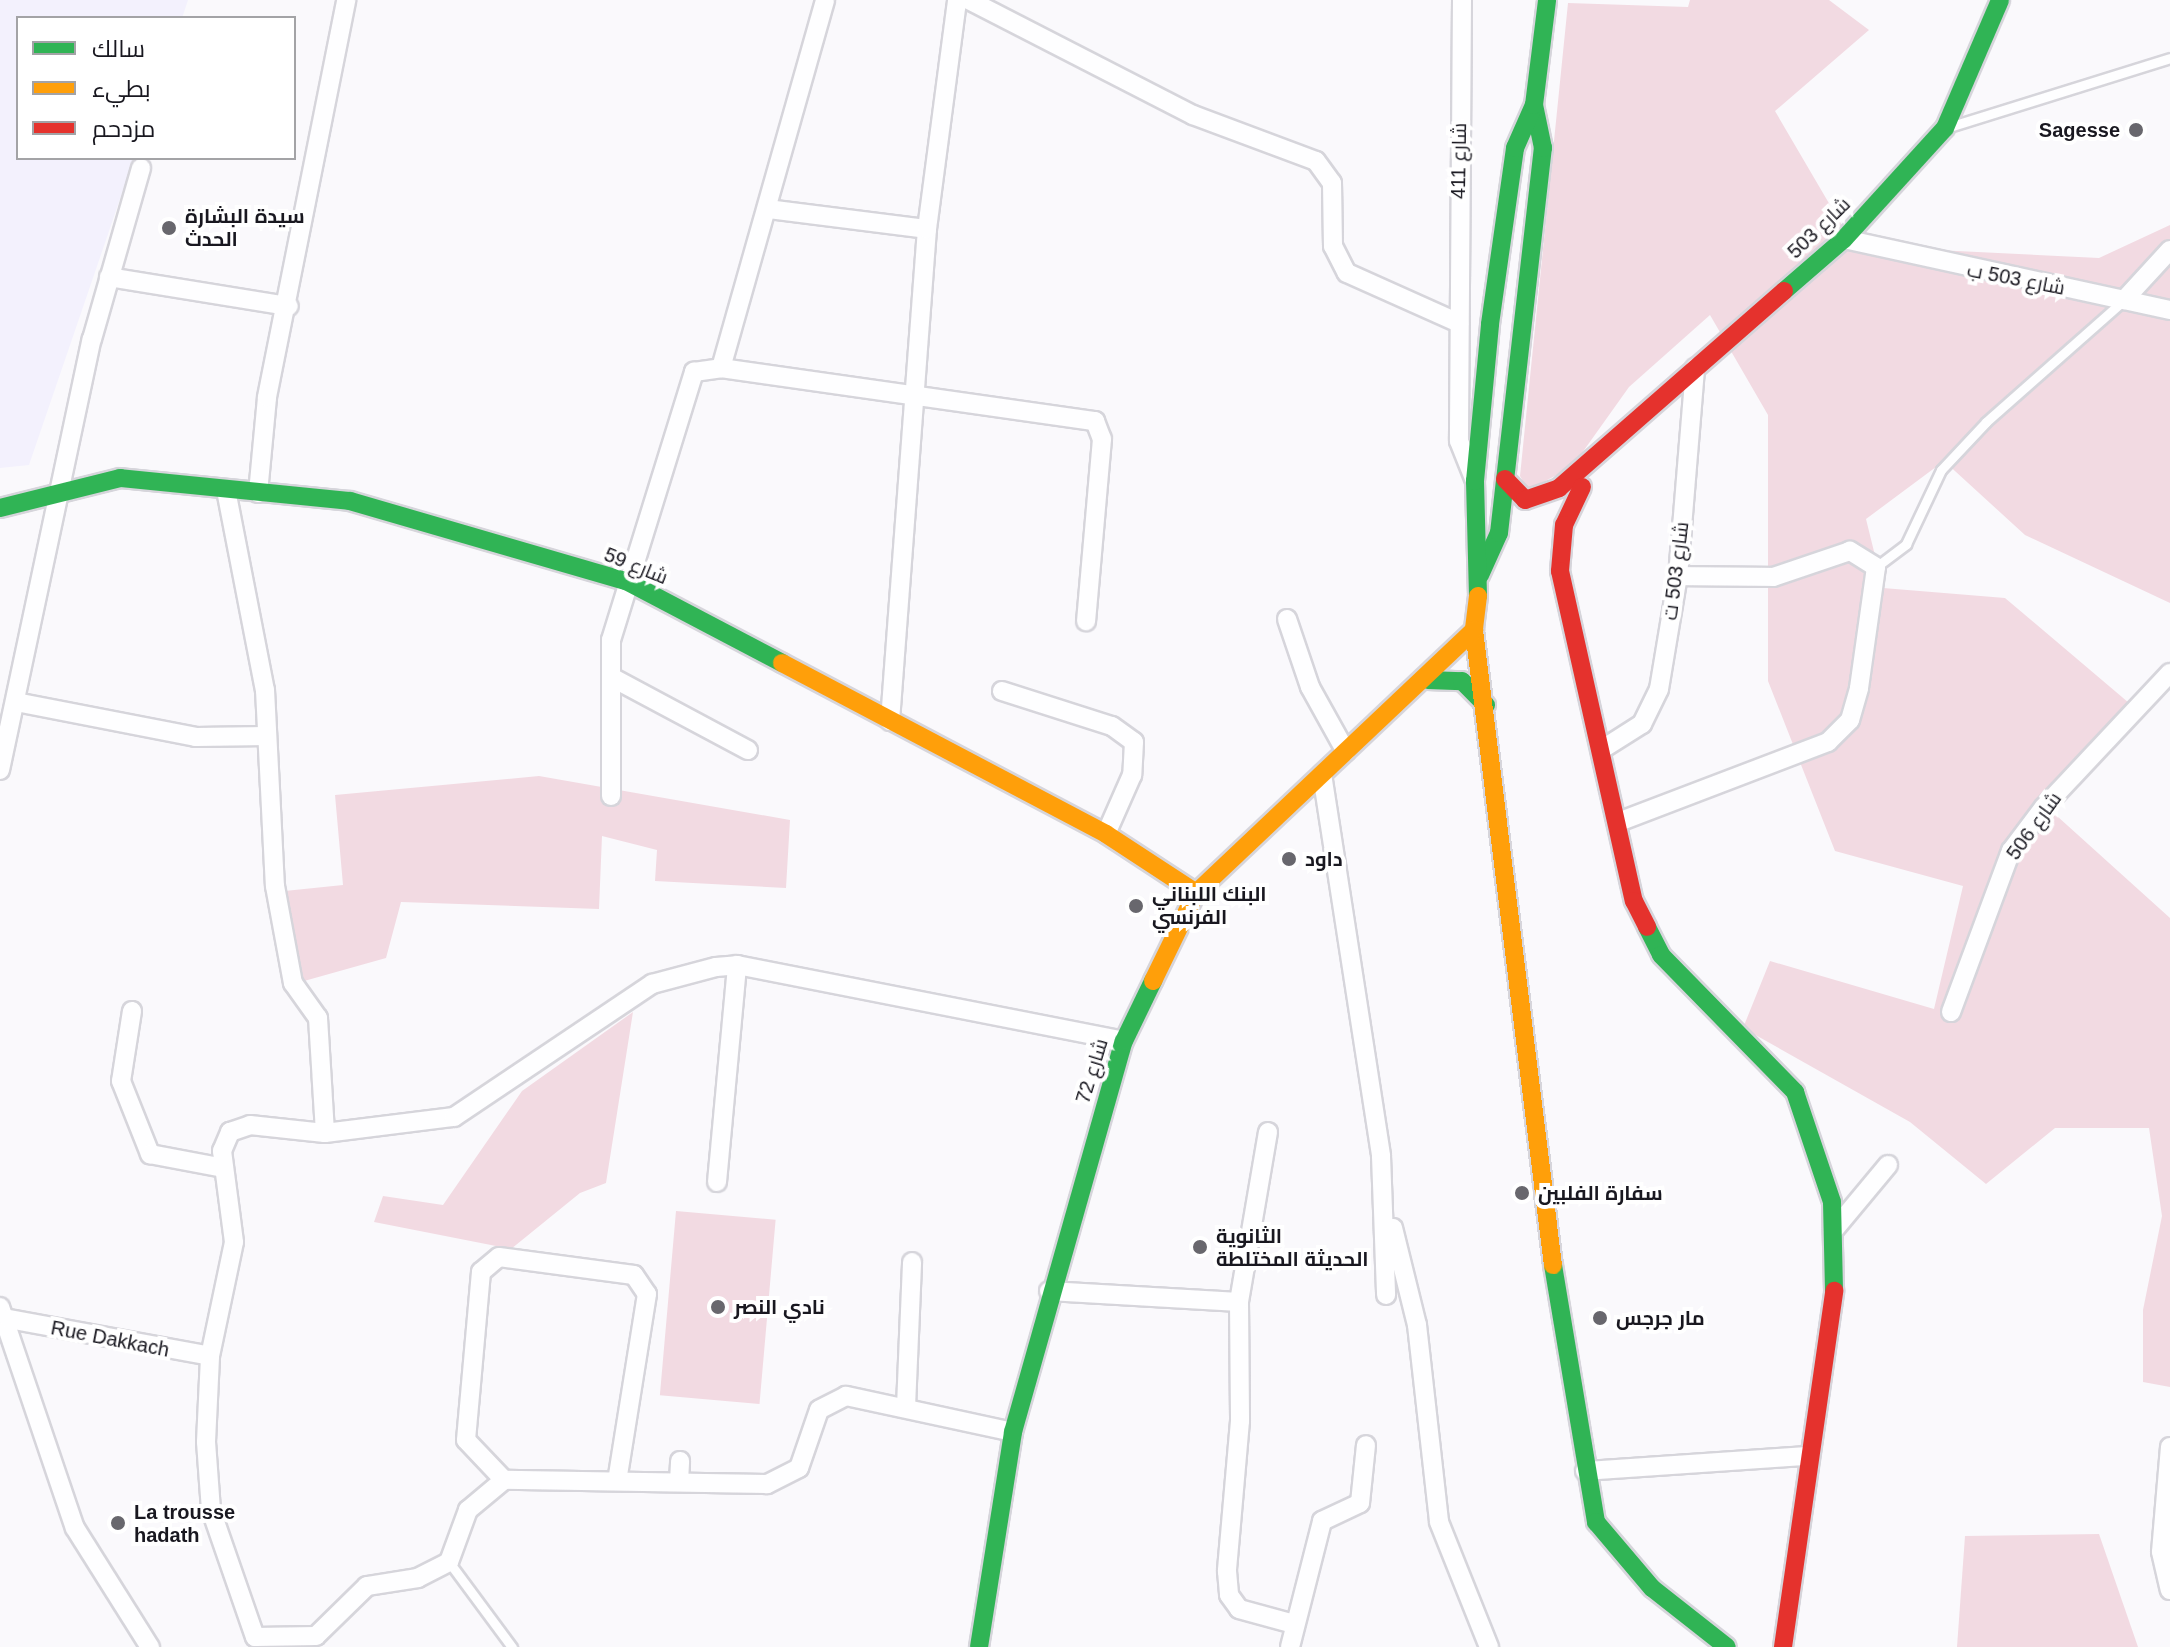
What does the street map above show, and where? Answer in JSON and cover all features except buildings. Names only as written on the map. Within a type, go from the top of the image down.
[{"type":"street","points":[[258,493],[267,397],[289,306],[346,0]]},
{"type":"street","points":[[721,368],[825,0]]},
{"type":"street","points":[[890,721],[927,229],[957,0]]},
{"type":"street","points":[[969,0],[1164,102],[1316,161],[1332,183],[1333,246],[1347,273],[1459,323]]},
{"type":"street","name":"شارع 411","points":[[1462,0],[1459,441],[1475,481]]},
{"type":"street","points":[[1547,0],[1534,105],[1515,148],[1475,481],[1480,575],[1474,630],[1585,1471],[1596,1522],[1623,1558],[1727,1647]]},
{"type":"street","name":"شارع 503","points":[[1611,443],[1844,239],[1945,128],[1982,56],[2000,0]]},
{"type":"street","points":[[1480,575],[1499,533],[1543,148],[1534,105]]},
{"type":"street","points":[[0,770],[109,277],[141,168]]},
{"type":"street","points":[[768,209],[927,229]]},
{"type":"street","name":"شارع 503 ب","points":[[1844,239],[2124,300]]},
{"type":"street","points":[[2124,300],[2170,250]]},
{"type":"street","points":[[109,277],[289,306]]},
{"type":"street","points":[[2124,300],[2170,310]]},
{"type":"street","points":[[611,796],[611,640],[626,581],[694,372],[721,368],[916,400],[1095,421],[1102,439],[1086,621]]},
{"type":"street","name":"شارع 503 ت","points":[[1604,748],[1651,713],[1678,576],[1695,368]]},
{"type":"street","points":[[1505,479],[1520,498],[1545,496],[1611,443]]},
{"type":"street","points":[[1611,443],[1582,487],[1564,525],[1560,571],[1645,931],[1795,1092],[1832,1202],[1835,1324],[1805,1456],[1783,1647]]},
{"type":"street","name":"شارع 59","points":[[0,508],[28,505],[61,488],[120,478],[350,501],[626,581],[1106,834],[1196,893]]},
{"type":"street","points":[[1499,533],[1582,487]]},
{"type":"street","points":[[226,490],[267,736],[275,886],[293,983],[318,1018],[325,1133]]},
{"type":"street","points":[[1621,821],[1808,751],[1850,720],[1876,567],[1850,551],[1773,577],[1678,576]]},
{"type":"street","points":[[1287,619],[1310,687],[1346,752]]},
{"type":"street","name":"شارع 72","points":[[979,1647],[1013,1432],[1049,1291],[1124,1041],[1196,893],[1322,774],[1428,680],[1474,630]]},
{"type":"street","name":"شارع 506","points":[[1951,1012],[2011,851],[2044,807],[2170,673]]},
{"type":"street","points":[[613,678],[748,750]]},
{"type":"street","points":[[1428,680],[1462,681],[1486,705]]},
{"type":"street","points":[[1002,691],[1112,726],[1134,742],[1132,775],[1106,834]]},
{"type":"street","points":[[16,702],[196,737],[267,736]]},
{"type":"street","points":[[1322,774],[1386,1198],[1417,1325],[1439,1522],[1489,1647]]},
{"type":"street","points":[[717,1182],[737,965]]},
{"type":"street","points":[[1013,1432],[906,1407],[830,1400],[812,1426],[801,1465],[783,1479],[679,1482],[504,1480],[468,1510],[449,1562],[418,1578],[367,1586],[316,1636],[255,1637],[211,1510],[210,1356],[234,1242],[224,1168],[230,1132],[250,1125],[325,1133],[454,1117],[652,984],[737,965],[1124,1041]]},
{"type":"street","points":[[132,1011],[121,1081],[150,1154],[224,1168]]},
{"type":"street","points":[[1268,1132],[1239,1302],[1229,1595],[1239,1609],[1294,1624]]},
{"type":"street","points":[[1833,1231],[1888,1165]]},
{"type":"street","points":[[1386,1198],[1386,1295]]},
{"type":"street","points":[[504,1480],[466,1440],[481,1272],[499,1257],[634,1275],[647,1294],[617,1481]]},
{"type":"street","points":[[906,1407],[912,1262]]},
{"type":"street","points":[[1049,1291],[1239,1302]]},
{"type":"street","points":[[5,1313],[75,1528],[150,1647]]},
{"type":"street","name":"Rue Dakkach","points":[[5,1313],[210,1356]]},
{"type":"street","points":[[1290,1647],[1294,1624],[1307,1599],[1322,1521],[1360,1503],[1366,1445]]},
{"type":"street","points":[[2170,1447],[2161,1552],[2170,1590]]},
{"type":"street","points":[[1585,1471],[1805,1456]]},
{"type":"street","points":[[679,1482],[680,1461]]},
{"type":"lane","points":[[1945,128],[2170,58]]},
{"type":"lane","points":[[1876,567],[1906,544],[1924,496],[1977,431],[2124,300]]},
{"type":"lane","points":[[449,1562],[512,1647]]},
{"type":"shaded area","points":[[0,0],[188,0],[183,16],[16,16],[16,160],[133,160],[29,465],[0,468]]},
{"type":"shaded area","points":[[1690,0],[1829,0],[1869,30],[1775,111],[1854,246],[2099,258],[2170,225],[2170,603],[2025,535],[1944,461],[1866,519],[1883,588],[2005,598],[2142,714],[2047,807],[2170,918],[2170,1387],[2143,1382],[2143,1310],[2162,1216],[2149,1128],[2055,1128],[1986,1184],[1910,1122],[1743,1028],[1770,961],[1934,1009],[1963,886],[1835,851],[1768,681],[1768,415],[1710,315],[1629,387],[1572,467],[1528,490],[1520,476],[1568,3],[1688,7]]},
{"type":"shaded area","points":[[539,776],[790,820],[786,888],[655,881],[657,850],[602,836],[599,909],[401,902],[386,958],[297,983],[275,892],[343,885],[335,795]]},
{"type":"shaded area","points":[[633,1012],[606,1183],[580,1193],[511,1249],[374,1222],[383,1196],[443,1205],[522,1091]]},
{"type":"shaded area","name":"نادي النصر","points":[[676,1211],[776,1220],[759,1404],[660,1395]]},
{"type":"shaded area","points":[[2099,1534],[2138,1647],[1957,1647],[1965,1536]]},
{"type":"traffic: fast","points":[[1478,596],[1475,481],[1490,324],[1515,148],[1534,105],[1547,0]]},
{"type":"traffic: fast","points":[[1784,291],[1844,239],[1945,128],[2000,0]]},
{"type":"traffic: fast","points":[[1480,575],[1499,533],[1543,148],[1534,105]]},
{"type":"traffic: fast","points":[[0,508],[120,478],[350,501],[626,581],[782,663]]},
{"type":"traffic: fast","points":[[1428,680],[1462,681],[1486,705]]},
{"type":"traffic: fast","points":[[1647,927],[1661,955],[1795,1092],[1832,1202],[1834,1291]]},
{"type":"traffic: fast","points":[[979,1647],[1013,1432],[1124,1041],[1153,981]]},
{"type":"traffic: fast","points":[[1553,1265],[1596,1522],[1652,1588],[1727,1647]]},
{"type":"traffic: slow","points":[[1478,596],[1474,630],[1553,1265]]},
{"type":"traffic: slow","points":[[1153,981],[1196,893],[1474,630]]},
{"type":"traffic: slow","points":[[782,663],[1106,834],[1196,893]]},
{"type":"traffic: jam","points":[[1505,479],[1525,500],[1559,488],[1784,291]]},
{"type":"traffic: jam","points":[[1582,487],[1564,525],[1560,571],[1634,901],[1647,927]]},
{"type":"traffic: jam","points":[[1783,1647],[1834,1291]]},
{"type":"place","name":"Sagesse","points":[[2136,130]]},
{"type":"place","name":"سيدة البشارة الحدث","points":[[169,228]]},
{"type":"place","name":"داود","points":[[1289,859]]},
{"type":"place","name":"البنك اللبناني الفرنسي","points":[[1136,906]]},
{"type":"place","name":"سفارة الفلبين","points":[[1522,1193]]},
{"type":"place","name":"الثانوية الحديثة المختلطة","points":[[1200,1247]]},
{"type":"place","name":"نادي النصر","points":[[718,1307]]},
{"type":"place","name":"مار جرجس","points":[[1600,1318]]},
{"type":"place","name":"La trousse hadath","points":[[118,1523]]}]
